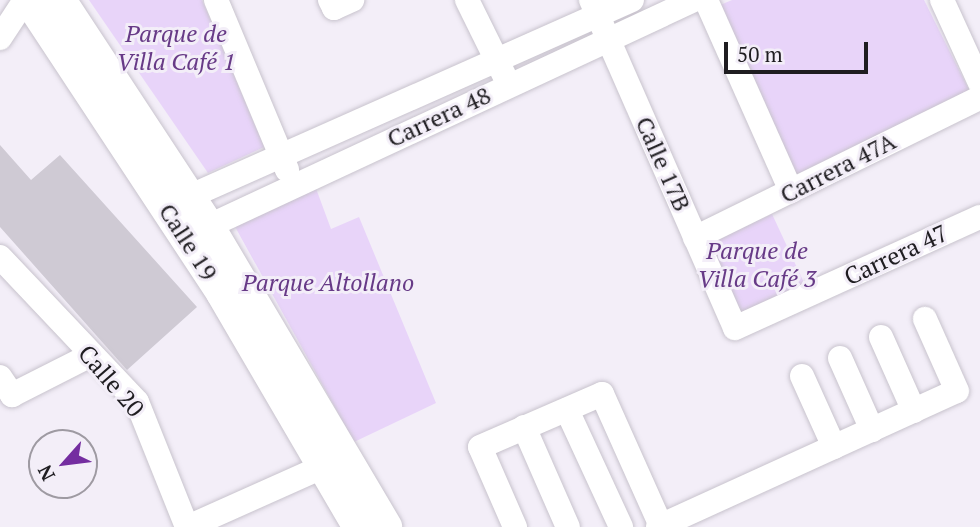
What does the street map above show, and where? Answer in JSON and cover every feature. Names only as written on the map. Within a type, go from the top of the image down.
[{"type":"main road","name":"Calle 19","points":[[27,0],[178,202]]},
{"type":"main road","name":"Calle 19","points":[[60,0],[178,202],[386,527]]},
{"type":"main road","name":"Calle 19","points":[[196,231],[323,467],[359,527]]},
{"type":"street","points":[[0,38],[27,0]]},
{"type":"street","points":[[216,0],[293,184]]},
{"type":"street","points":[[467,0],[509,85]]},
{"type":"street","name":"Carrera 48","points":[[178,202],[497,60],[594,8],[632,0]]},
{"type":"street","name":"Carrera 48","points":[[196,231],[694,0]]},
{"type":"street","points":[[706,0],[791,191]]},
{"type":"street","points":[[942,0],[980,83]]},
{"type":"street","name":"Calle 17B","points":[[594,8],[735,328]]},
{"type":"street","name":"Carrera 47A","points":[[695,238],[980,98]]},
{"type":"street","name":"Carrera 47","points":[[735,328],[980,216]]},
{"type":"street","name":"Calle 20","points":[[0,257],[89,356],[137,402],[187,527]]},
{"type":"street","points":[[515,527],[480,447],[602,394],[659,526],[957,391],[925,318]]},
{"type":"street","points":[[881,337],[914,411]]},
{"type":"street","points":[[6,386],[89,356]]},
{"type":"street","points":[[840,358],[873,430]]},
{"type":"street","points":[[802,376],[834,447]]},
{"type":"street","points":[[567,410],[621,527]]},
{"type":"street","points":[[524,427],[568,527]]},
{"type":"street","points":[[187,527],[323,467]]},
{"type":"green space","name":"Parque de Villa Café 1","points":[[89,0],[202,0],[264,147],[208,173]]},
{"type":"green space","points":[[732,0],[924,0],[969,90],[795,176],[718,6]]},
{"type":"green space","name":"Parque Altollano","points":[[314,183],[331,229],[359,217],[436,403],[354,442],[233,223]]},
{"type":"green space","name":"Parque de Villa Café 3","points":[[772,214],[805,285],[742,314],[709,244]]},
{"type":"building","points":[[0,145],[31,180],[60,155],[197,307],[127,370],[0,227]]}]
